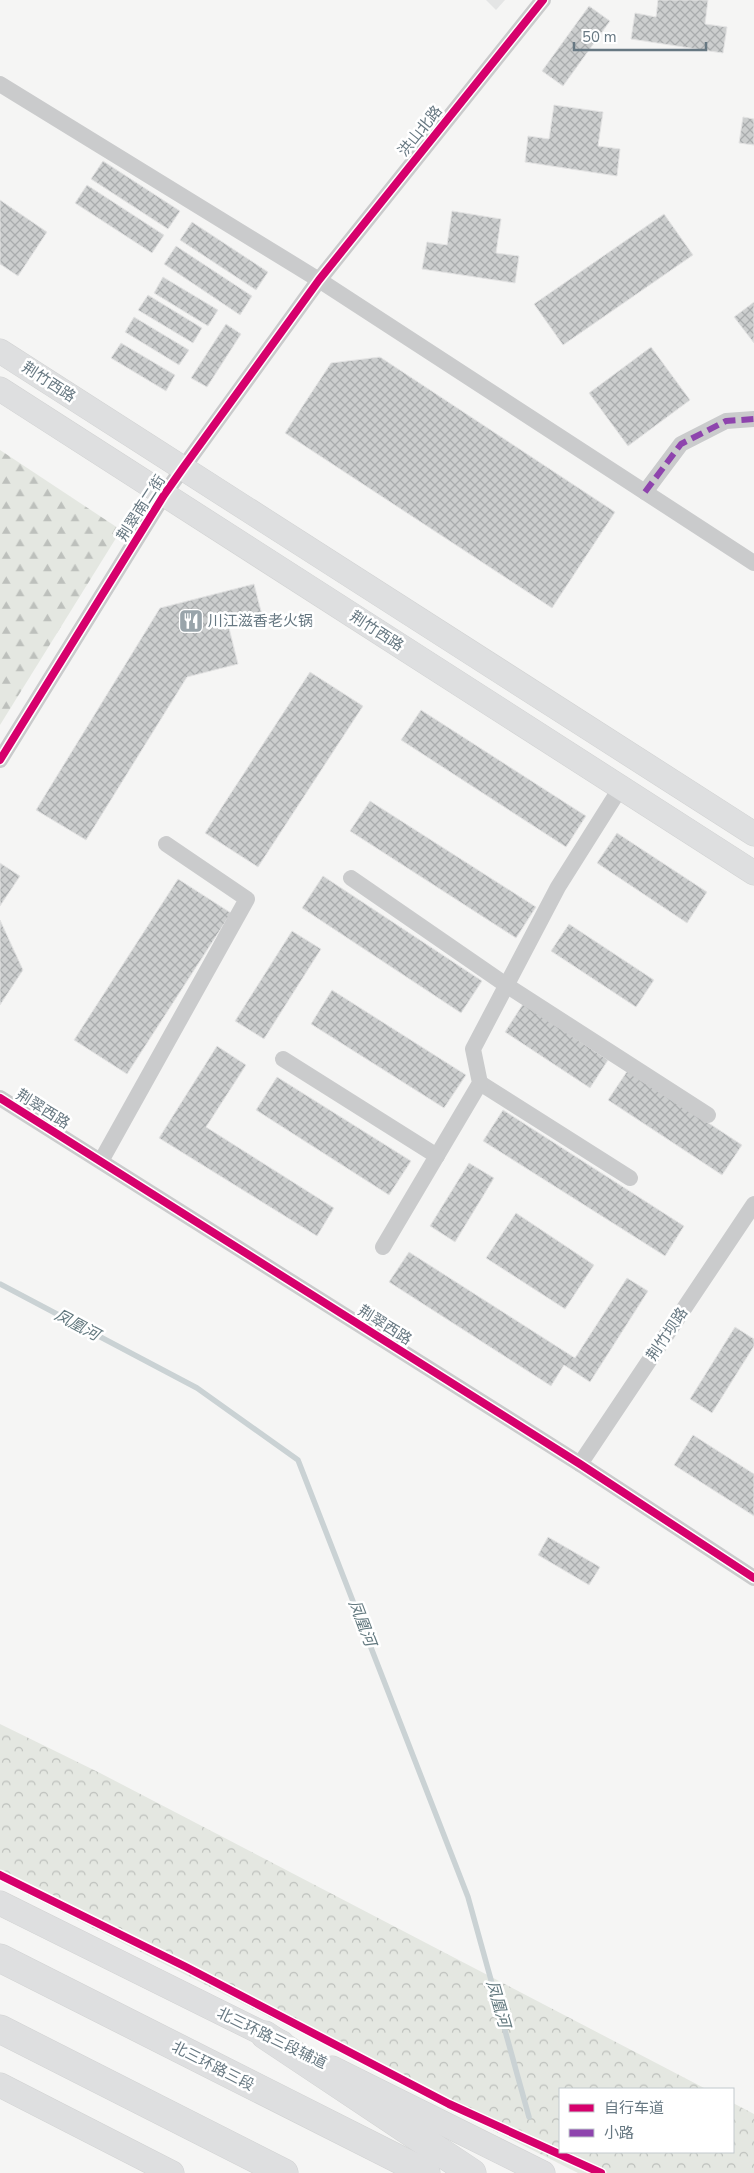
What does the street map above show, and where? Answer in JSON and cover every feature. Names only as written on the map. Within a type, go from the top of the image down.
[{"type":"highway","name":"北三环路三段","points":[[0,1958],[426,2173]]},
{"type":"highway","points":[[0,2029],[284,2173]]},
{"type":"highway","points":[[265,2035],[472,2173]]},
{"type":"main road","name":"荆竹西路","points":[[0,351],[754,834]]},
{"type":"main road","name":"荆竹西路","points":[[0,390],[754,873]]},
{"type":"main road","name":"北三环路三段辅道","points":[[0,1903],[543,2173]]},
{"type":"main road","points":[[0,2085],[172,2173]]},
{"type":"street","name":"洪山北路","points":[[319,280],[543,0]]},
{"type":"street","points":[[0,84],[319,280],[754,563]]},
{"type":"street","name":"荆翠南二街","points":[[0,760],[164,495],[319,280]]},
{"type":"street","points":[[645,492],[681,444],[726,421],[754,419]]},
{"type":"street","points":[[383,1247],[480,1083],[473,1049],[506,985],[558,887],[621,787]]},
{"type":"street","points":[[101,1161],[247,899],[166,844]]},
{"type":"street","points":[[350,878],[506,985],[708,1115]]},
{"type":"street","points":[[283,1059],[437,1156]]},
{"type":"street","points":[[480,1083],[630,1178]]},
{"type":"street","name":"荆翠西路","points":[[0,1098],[580,1464],[754,1578]]},
{"type":"street","name":"荆竹坝路","points":[[580,1464],[754,1204]]},
{"type":"shaded area","points":[[486,0],[505,0],[496,10]]},
{"type":"green space","points":[[0,450],[121,530],[0,725]]},
{"type":"green space","points":[[0,1724],[100,1773],[704,2088],[559,2088],[559,2153],[734,2153],[734,2104],[754,2114],[754,2173],[578,2173],[0,1881]]},
{"type":"building","points":[[658,0],[708,0],[705,24],[727,27],[723,53],[631,39],[635,13],[656,17]]},
{"type":"building","points":[[589,6],[610,21],[563,86],[542,71]]},
{"type":"building","points":[[554,105],[603,112],[598,146],[620,149],[617,176],[525,162],[528,136],[549,139]]},
{"type":"building","points":[[743,117],[754,119],[754,145],[739,143]]},
{"type":"building","points":[[103,161],[180,211],[168,229],[91,179]]},
{"type":"building","points":[[87,185],[164,235],[152,253],[75,203]]},
{"type":"building","points":[[0,200],[47,232],[18,276],[0,264]]},
{"type":"building","points":[[452,211],[501,219],[496,253],[519,256],[515,283],[422,269],[427,242],[447,245]]},
{"type":"building","points":[[664,214],[693,255],[563,345],[534,304]]},
{"type":"building","points":[[192,222],[268,272],[256,290],[180,240]]},
{"type":"building","points":[[176,246],[252,296],[240,315],[164,264]]},
{"type":"building","points":[[163,277],[218,310],[208,326],[154,293]]},
{"type":"building","points":[[148,295],[202,328],[193,343],[138,310]]},
{"type":"building","points":[[754,302],[754,343],[734,317]]},
{"type":"building","points":[[134,317],[189,350],[179,365],[125,332]]},
{"type":"building","points":[[226,324],[241,334],[207,387],[191,378]]},
{"type":"building","points":[[121,343],[175,375],[166,391],[111,358]]},
{"type":"building","points":[[651,347],[690,400],[628,446],[589,393]]},
{"type":"building","points":[[380,357],[615,512],[552,608],[285,433],[331,363]]},
{"type":"building","points":[[254,584],[262,615],[228,624],[238,664],[187,677],[86,840],[36,810],[160,608]]},
{"type":"building","points":[[310,672],[363,706],[258,867],[205,833]]},
{"type":"building","points":[[421,710],[586,816],[566,847],[401,740]]},
{"type":"building","points":[[370,801],[536,907],[516,938],[350,831]]},
{"type":"building","points":[[617,833],[707,892],[687,923],[597,863]]},
{"type":"building","points":[[0,863],[20,876],[0,906]]},
{"type":"building","points":[[323,876],[482,981],[461,1013],[302,908]]},
{"type":"building","points":[[178,879],[231,913],[127,1074],[74,1040]]},
{"type":"building","points":[[0,920],[23,970],[0,1005]]},
{"type":"building","points":[[569,924],[654,980],[636,1007],[551,951]]},
{"type":"building","points":[[292,931],[321,949],[264,1039],[235,1021]]},
{"type":"building","points":[[332,990],[466,1075],[444,1108],[311,1024]]},
{"type":"building","points":[[523,1004],[608,1060],[590,1088],[505,1032]]},
{"type":"building","points":[[217,1046],[246,1065],[206,1127],[334,1208],[317,1236],[159,1138]]},
{"type":"building","points":[[628,1070],[742,1145],[722,1175],[608,1100]]},
{"type":"building","points":[[277,1077],[411,1161],[389,1195],[256,1110]]},
{"type":"building","points":[[503,1110],[684,1226],[665,1256],[483,1141]]},
{"type":"building","points":[[469,1163],[494,1178],[455,1242],[430,1226]]},
{"type":"building","points":[[516,1213],[594,1265],[565,1309],[486,1258]]},
{"type":"building","points":[[409,1252],[575,1358],[627,1278],[648,1291],[590,1382],[564,1365],[551,1386],[389,1282]]},
{"type":"building","points":[[735,1327],[754,1339],[754,1346],[712,1413],[690,1399]]},
{"type":"building","points":[[693,1435],[754,1474],[754,1516],[674,1465]]},
{"type":"building","points":[[548,1537],[600,1567],[589,1585],[538,1555]]},
{"type":"waterway","name":"凤凰河","points":[[0,1284],[197,1388],[298,1460],[468,1897],[529,2117]]},
{"type":"marked path","points":[[645,492],[681,444],[726,421],[754,419]]},
{"type":"cycle path","points":[[0,760],[164,495],[183,468],[319,280],[543,0]]},
{"type":"cycle path","points":[[0,1098],[580,1464],[754,1578]]},
{"type":"cycle path","points":[[0,1875],[186,1967],[449,2104],[601,2173]]},
{"type":"place","name":"川江滋香老火锅","points":[[191,621]]}]
